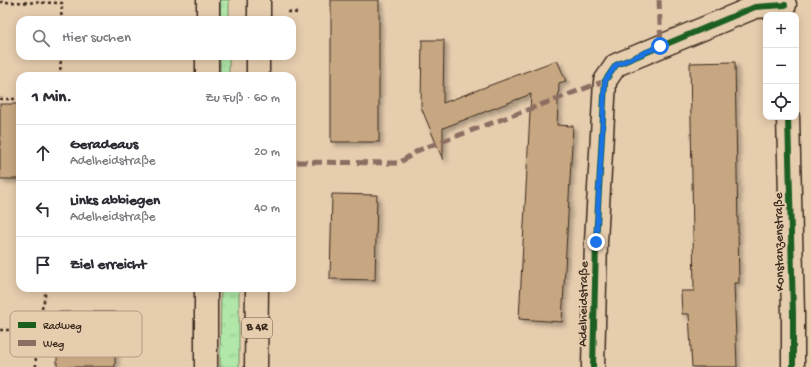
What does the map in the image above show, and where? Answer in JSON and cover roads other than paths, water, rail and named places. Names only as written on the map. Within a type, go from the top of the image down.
[{"type":"street","points":[[208,0],[208,16]]},
{"type":"street","points":[[259,0],[259,16]]},
{"type":"street","name":"Adelheidstraße","points":[[594,367],[596,242],[605,81],[616,65],[755,7],[785,7]]},
{"type":"street","points":[[207,60],[207,72]]},
{"type":"street","points":[[258,60],[258,72]]},
{"type":"street","name":"Konstanzenstraße","points":[[788,120],[793,313],[792,367]]},
{"type":"street","points":[[206,292],[206,367]]},
{"type":"street","name":"B 4R","points":[[256,367],[257,292]]}]
